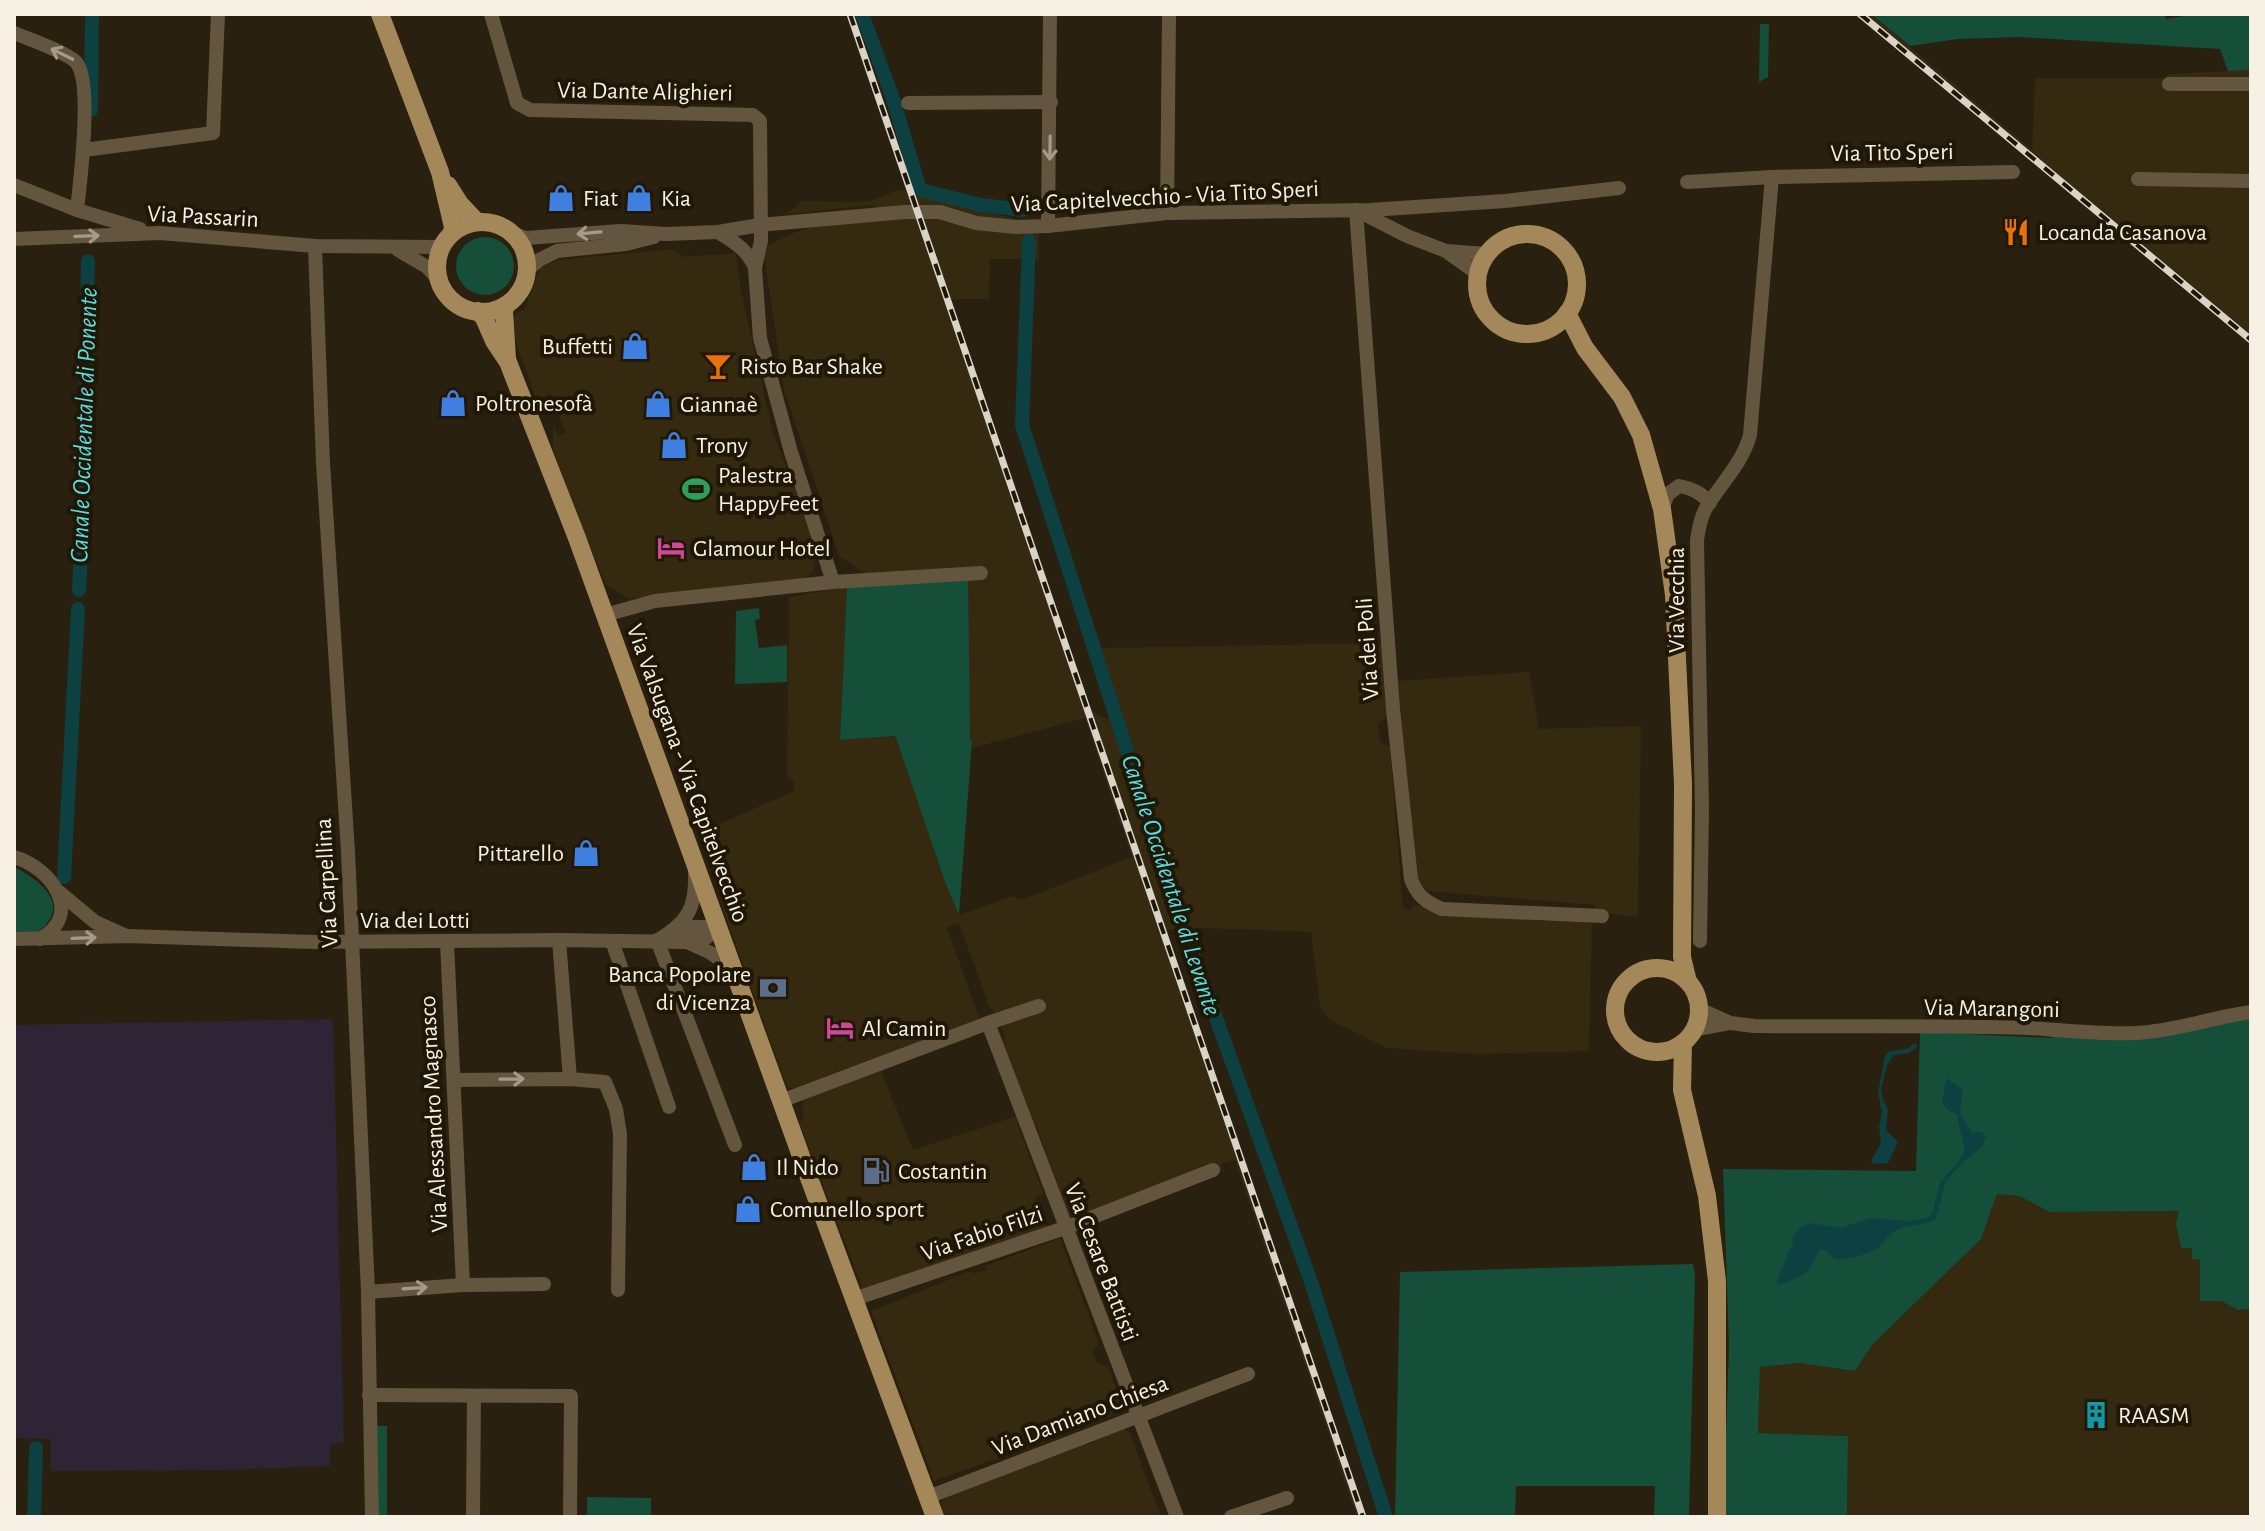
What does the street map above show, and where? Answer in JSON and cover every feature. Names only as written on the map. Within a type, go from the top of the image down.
[{"type":"main road","points":[[380,14],[440,172],[453,227],[447,240],[437,266],[439,280],[454,302],[478,311],[497,309],[517,296],[527,270],[525,252],[513,234],[497,225],[477,222],[462,227],[447,240]]},
{"type":"main road","points":[[440,172],[460,204],[477,222]]},
{"type":"main road","points":[[1518,235],[1536,235],[1557,244],[1573,265],[1576,278],[1576,290],[1567,313],[1551,328],[1538,333],[1510,331],[1497,324],[1480,302],[1477,288],[1478,274],[1487,254],[1498,243],[1518,235]]},
{"type":"main road","points":[[506,305],[508,362]]},
{"type":"main road","points":[[478,311],[508,362]]},
{"type":"main road","points":[[1567,313],[1585,348],[1622,397],[1641,435],[1662,509],[1674,595],[1691,942],[1682,957],[1699,1009],[1689,1036],[1682,1090]]},
{"type":"main road","points":[[1551,328],[1585,348]]},
{"type":"main road","name":"Via Valsugana - Via Capitelvecchio","points":[[508,362],[605,615],[935,1517]]},
{"type":"main road","points":[[1689,1036],[1673,1049],[1662,1052],[1639,1048],[1629,1041],[1617,1021],[1615,1009],[1617,998],[1630,978],[1651,969],[1691,942]]},
{"type":"main road","points":[[1651,969],[1671,971],[1688,982]]},
{"type":"main road","points":[[1650,1051],[1664,1062],[1682,1090],[1707,1196],[1717,1281],[1717,1517]]},
{"type":"street","points":[[84,150],[213,133],[218,14]]},
{"type":"street","name":"Via Dante Alighieri","points":[[491,14],[517,103],[522,108],[756,117],[760,121],[760,225]]},
{"type":"street","points":[[1048,226],[1050,14]]},
{"type":"street","points":[[1167,213],[1169,14]]},
{"type":"street","points":[[14,33],[73,59],[83,75],[84,150],[77,210]]},
{"type":"street","points":[[2169,84],[2251,84]]},
{"type":"street","points":[[908,103],[1051,102]]},
{"type":"street","name":"Via Tito Speri","points":[[1772,177],[2013,172]]},
{"type":"street","points":[[1687,182],[1772,177]]},
{"type":"street","name":"Via Vecchia","points":[[1691,942],[1702,809],[1697,540],[1704,511],[1746,449],[1750,435],[1772,177]]},
{"type":"street","points":[[2138,179],[2251,181]]},
{"type":"street","points":[[14,185],[119,224],[160,233]]},
{"type":"street","name":"Via Capitelvecchio - Via Tito Speri","points":[[666,234],[926,212],[951,214],[976,223],[1048,226],[1167,213],[1356,210],[1505,201],[1619,188]]},
{"type":"street","points":[[1356,210],[1407,236],[1446,251],[1478,274]]},
{"type":"street","name":"Via dei Poli","points":[[1356,210],[1393,709],[1411,879],[1415,891],[1426,902],[1442,909],[1602,916]]},
{"type":"street","points":[[760,225],[761,241],[755,268],[760,338],[791,452],[833,582]]},
{"type":"street","points":[[513,234],[526,238],[621,231],[666,234]]},
{"type":"street","points":[[718,232],[750,256],[755,268]]},
{"type":"street","name":"Via Passarin","points":[[14,239],[160,233],[315,246],[390,246],[447,240]]},
{"type":"street","points":[[527,270],[557,251],[626,244],[666,234]]},
{"type":"street","name":"Via Carpellina","points":[[315,246],[368,1292],[372,1517]]},
{"type":"street","name":"Via Passarin","points":[[390,246],[413,257],[439,280]]},
{"type":"street","points":[[1446,251],[1487,254]]},
{"type":"street","points":[[1650,466],[1679,486],[1702,494],[1710,503]]},
{"type":"street","points":[[1662,509],[1668,494],[1679,486]]},
{"type":"street","points":[[605,615],[647,603],[833,582],[981,573]]},
{"type":"street","name":"Via dei Lotti","points":[[14,857],[48,878],[59,892],[95,922],[128,936]]},
{"type":"street","name":"Via dei Lotti","points":[[14,939],[128,936],[352,942],[657,940],[671,932],[690,911],[694,899],[694,861]]},
{"type":"street","points":[[39,940],[58,924],[62,907],[59,892]]},
{"type":"street","name":"Via dei Lotti","points":[[671,932],[689,927],[718,927]]},
{"type":"street","points":[[718,927],[706,938],[684,942],[657,940],[735,1145]]},
{"type":"street","points":[[559,940],[570,1079]]},
{"type":"street","points":[[612,941],[669,1107]]},
{"type":"street","name":"Via Alessandro Magnasco","points":[[447,942],[463,1285]]},
{"type":"street","points":[[684,942],[711,953],[734,970]]},
{"type":"street","points":[[781,1101],[1039,1006]]},
{"type":"street","name":"Via Marangoni","points":[[1699,1009],[1730,1023],[1754,1026],[2027,1028],[2101,1033],[2172,1030],[2251,1012]]},
{"type":"street","name":"Via Cesare Battisti","points":[[988,1023],[1177,1517]]},
{"type":"street","name":"Via Marangoni","points":[[1689,1036],[1730,1023]]},
{"type":"street","points":[[454,1080],[570,1079],[605,1082],[616,1109],[620,1134],[618,1290]]},
{"type":"street","name":"Via Fabio Filzi","points":[[854,1299],[1065,1228],[1213,1170]]},
{"type":"street","points":[[368,1292],[463,1285],[544,1284]]},
{"type":"street","name":"Via Damiano Chiesa","points":[[928,1497],[1248,1374]]},
{"type":"street","points":[[369,1395],[571,1396],[570,1517]]},
{"type":"street","points":[[473,1517],[474,1396]]},
{"type":"street","points":[[1231,1517],[1287,1498]]},
{"type":"shaded area","points":[[1854,14],[1871,14],[2032,150],[2035,78],[2165,78],[2169,74],[2251,70],[2251,345]]},
{"type":"shaded area","points":[[924,187],[998,215],[1027,222],[1039,231],[1039,259],[990,259],[989,299],[949,299],[1089,709],[1115,723],[1123,745],[1183,929],[1164,930],[1365,1517],[1357,1517],[1235,1160],[1222,1164],[1223,1170],[1079,1224],[1071,1220],[1002,1043],[1005,1036],[989,1006],[959,923],[947,927],[980,1021],[794,1089],[787,1087],[723,909],[702,832],[794,791],[794,782],[787,774],[789,597],[847,587],[840,740],[896,738],[959,915],[1012,896],[1021,900],[1132,857],[1085,718],[972,748],[972,742],[868,585],[862,571],[839,556],[784,389],[764,255],[769,245],[819,224],[878,210],[873,205],[787,214],[802,201],[868,202],[895,191]]},
{"type":"shaded area","points":[[674,249],[684,257],[736,253],[741,291],[773,433],[818,548],[813,572],[803,579],[629,599],[606,585],[580,524],[553,449],[553,424],[558,436],[566,433],[551,394],[536,399],[510,325],[515,314],[525,308],[540,268],[557,260]]},
{"type":"shaded area","points":[[1382,643],[1387,717],[1378,723],[1380,742],[1390,747],[1403,908],[1411,910],[1415,905],[1541,921],[1592,920],[1589,1051],[1476,1054],[1387,1048],[1330,1020],[1320,1006],[1311,932],[1192,929],[1100,648]]},
{"type":"shaded area","points":[[1529,672],[1539,729],[1641,726],[1638,917],[1595,912],[1595,905],[1427,891],[1418,882],[1413,869],[1396,681]]},
{"type":"shaded area","points":[[333,1019],[344,1442],[330,1444],[330,1466],[51,1471],[51,1439],[14,1438],[14,1025]]},
{"type":"shaded area","points":[[881,1071],[913,1150],[1017,1116],[1044,1194],[1035,1198],[1045,1225],[1050,1227],[865,1295],[799,1122],[804,1120],[802,1108],[804,1100],[810,1095]]},
{"type":"shaded area","points":[[1997,1194],[2019,1196],[2050,1212],[2179,1211],[2192,1248],[2221,1301],[2238,1310],[2251,1309],[2251,1517],[1847,1517],[1848,1436],[1758,1433],[1760,1367],[1799,1363],[1855,1371],[1872,1345],[1981,1239]]},
{"type":"shaded area","points":[[1060,1238],[1099,1343],[1092,1352],[1097,1363],[1108,1367],[1120,1399],[1110,1417],[934,1481],[871,1311],[965,1273],[986,1270],[985,1266]]},
{"type":"shaded area","points":[[1124,1428],[1130,1433],[1161,1517],[946,1517],[940,1502],[945,1500],[944,1494],[1086,1445]]},
{"type":"green space","points":[[1871,14],[2165,14],[2166,19],[2195,14],[2251,14],[2251,70],[2228,71],[2220,49],[2018,37],[1958,39],[1910,46]]},
{"type":"green space","points":[[1760,24],[1769,24],[1768,77],[1759,82]]},
{"type":"green space","points":[[485,237],[506,245],[514,266],[506,287],[485,295],[464,287],[456,266],[464,245]]},
{"type":"green space","points":[[968,572],[972,741],[959,915],[896,738],[840,740],[847,587]]},
{"type":"green space","points":[[759,608],[760,619],[755,620],[759,648],[787,645],[787,682],[735,684],[736,611]]},
{"type":"green space","points":[[14,867],[34,879],[49,894],[53,912],[39,931],[14,933]]},
{"type":"green space","points":[[2251,1012],[2251,1309],[2238,1310],[2221,1301],[2200,1301],[2200,1260],[2192,1259],[2192,1248],[2181,1248],[2176,1223],[2179,1211],[2050,1212],[2019,1196],[1997,1194],[1981,1239],[1872,1345],[1855,1371],[1799,1363],[1760,1367],[1758,1433],[1848,1436],[1847,1517],[1723,1517],[1729,1346],[1723,1169],[1916,1171],[1920,1032],[2053,1038],[2054,1033],[2120,1034]]},
{"type":"green space","points":[[1693,1264],[1689,1517],[1654,1517],[1655,1486],[1516,1486],[1515,1517],[1395,1517],[1400,1272]]},
{"type":"green space","points":[[377,1426],[387,1426],[387,1517],[379,1517]]},
{"type":"green space","points":[[587,1497],[651,1498],[651,1517],[587,1517]]},
{"type":"water","points":[[1913,1044],[1917,1047],[1908,1053],[1894,1055],[1887,1065],[1881,1089],[1888,1109],[1886,1130],[1898,1142],[1888,1163],[1874,1164],[1871,1161],[1881,1143],[1879,1127],[1882,1112],[1878,1093],[1885,1056],[1888,1052],[1909,1048]]},
{"type":"water","points":[[1947,1076],[1963,1090],[1961,1108],[1964,1121],[1972,1132],[1981,1132],[1986,1138],[1981,1148],[1946,1181],[1935,1220],[1897,1230],[1867,1254],[1836,1259],[1820,1249],[1804,1273],[1777,1286],[1789,1250],[1793,1247],[1792,1238],[1806,1224],[1840,1228],[1872,1218],[1907,1221],[1932,1215],[1940,1182],[1965,1151],[1957,1115],[1942,1102]]},
{"type":"waterway","name":"Canale Occidentale di Ponente","points":[[91,110],[92,14]]},
{"type":"waterway","name":"Canale Occidentale di Levante","points":[[862,14],[893,99],[920,190],[981,205],[1023,210]]},
{"type":"waterway","name":"Canale Occidentale di Levante","points":[[1029,241],[1022,425],[1189,943],[1311,1282],[1386,1517]]},
{"type":"waterway","name":"Canale Occidentale di Ponente","points":[[79,590],[88,261]]},
{"type":"waterway","name":"Canale Occidentale di Ponente","points":[[64,877],[78,609]]},
{"type":"waterway","name":"Canale Occidentale di Ponente","points":[[34,1517],[36,1448]]},
{"type":"railway","points":[[850,14],[1363,1517]]},
{"type":"railway","points":[[1860,14],[2251,340]]},
{"type":"place","name":"Fiat","points":[[561,198]]},
{"type":"place","name":"Kia","points":[[639,198]]},
{"type":"place","name":"Locanda Casanova","points":[[2016,232]]},
{"type":"place","name":"Buffetti","points":[[635,346]]},
{"type":"place","name":"Risto Bar Shake","points":[[718,366]]},
{"type":"place","name":"Poltronesofà","points":[[453,403]]},
{"type":"place","name":"Giannaè","points":[[658,404]]},
{"type":"place","name":"Trony","points":[[674,445]]},
{"type":"place","name":"Palestra HappyFeet","points":[[696,489]]},
{"type":"place","name":"Glamour Hotel","points":[[671,548]]},
{"type":"place","name":"Pittarello","points":[[586,853]]},
{"type":"place","name":"Banca Popolare di Vicenza","points":[[773,988]]},
{"type":"place","name":"Al Camin","points":[[840,1028]]},
{"type":"place","name":"Il Nido","points":[[754,1167]]},
{"type":"place","name":"Costantin","points":[[876,1171]]},
{"type":"place","name":"Comunello sport","points":[[748,1209]]},
{"type":"place","name":"RAASM","points":[[2096,1415]]}]
